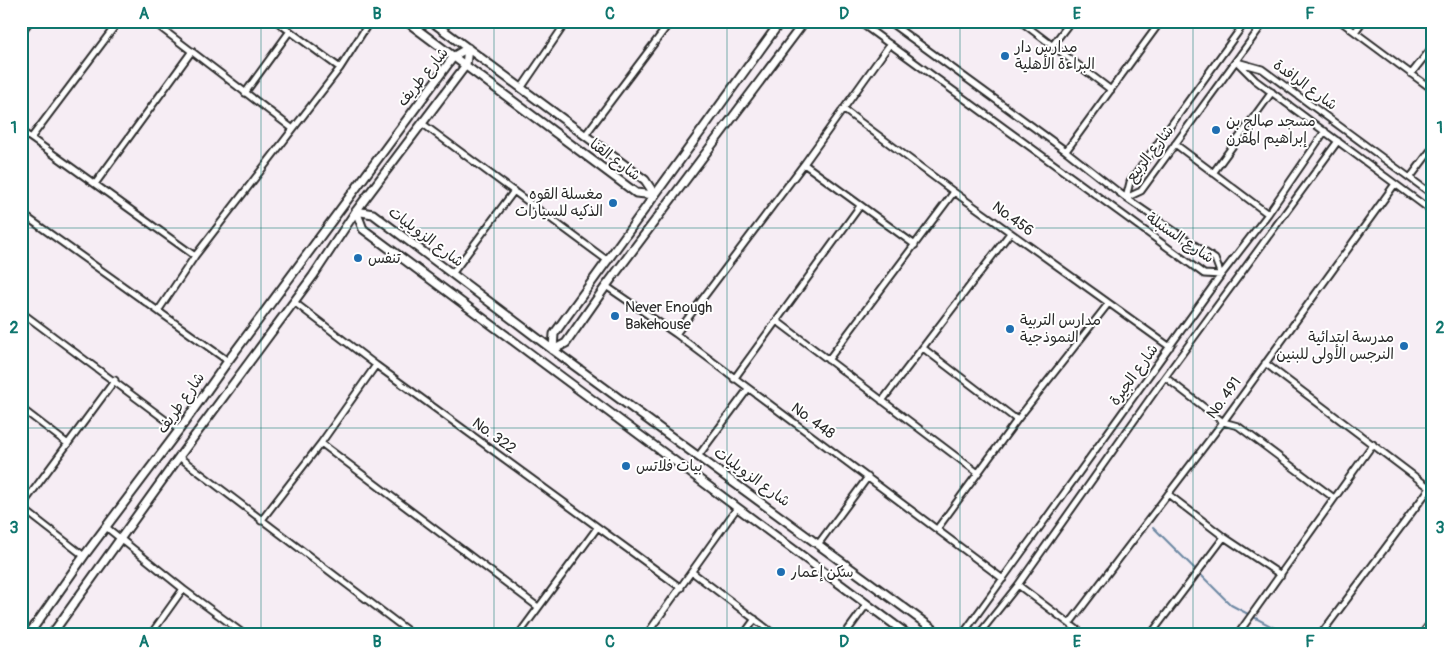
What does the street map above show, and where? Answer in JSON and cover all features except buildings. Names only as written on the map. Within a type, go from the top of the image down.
[{"type":"main road","points":[[1423,634],[1433,621]]},
{"type":"street","points":[[21,33],[30,21]]},
{"type":"street","points":[[31,138],[119,21]]},
{"type":"street","points":[[152,21],[293,129]]},
{"type":"street","points":[[276,21],[340,68]]},
{"type":"street","points":[[158,311],[195,256],[340,68],[370,21]]},
{"type":"street","name":"شارع القنا","points":[[406,21],[636,192],[655,195]]},
{"type":"street","name":"شارع القنا","points":[[431,21],[586,134],[645,180],[655,195]]},
{"type":"street","points":[[586,134],[671,21]]},
{"type":"street","points":[[553,350],[554,334],[781,21]]},
{"type":"street","points":[[553,350],[566,343],[606,286],[805,21]]},
{"type":"street","name":"شارع السنبلة","points":[[858,21],[1204,274],[1221,275],[1215,260],[1126,198],[1066,151],[888,21]]},
{"type":"street","points":[[1020,21],[1111,90]]},
{"type":"street","points":[[1052,46],[1071,21]]},
{"type":"street","points":[[1066,151],[1161,21]]},
{"type":"street","name":"شارع الربيع","points":[[1126,198],[1130,182],[1246,21]]},
{"type":"street","name":"شارع الربيع","points":[[1126,198],[1141,191],[1237,62],[1265,21]]},
{"type":"street","points":[[1340,21],[1433,90]]},
{"type":"street","points":[[1355,32],[1363,21]]},
{"type":"street","points":[[522,87],[565,22]]},
{"type":"street","points":[[245,93],[290,31]]},
{"type":"street","points":[[676,334],[804,164],[890,44]]},
{"type":"street","points":[[1412,74],[1433,46]]},
{"type":"street","name":"شارع طريف","points":[[29,634],[84,556],[454,56],[468,48]]},
{"type":"street","name":"شارع طريف","points":[[52,634],[179,457],[294,302],[356,212],[466,65],[468,48]]},
{"type":"street","points":[[95,184],[192,52]]},
{"type":"street","name":"شارع الرافدة","points":[[1237,62],[1255,80],[1433,212]]},
{"type":"street","name":"شارع الرافدة","points":[[1237,62],[1262,69],[1433,195]]},
{"type":"street","points":[[1214,174],[1272,92]]},
{"type":"street","name":"No.456","points":[[843,109],[1010,233],[1170,347]]},
{"type":"street","points":[[423,124],[608,261]]},
{"type":"street","points":[[21,131],[195,256]]},
{"type":"street","name":"شارع الجيرة","points":[[963,634],[1221,275],[1268,214],[1325,131]]},
{"type":"street","name":"شارع الجيرة","points":[[979,634],[1018,585],[1166,377],[1338,141]]},
{"type":"street","points":[[1175,144],[1268,214]]},
{"type":"street","points":[[1410,178],[1433,147]]},
{"type":"street","points":[[804,164],[915,245]]},
{"type":"street","name":"No. 491","points":[[1070,623],[1223,422],[1395,184]]},
{"type":"street","points":[[452,274],[514,191]]},
{"type":"street","points":[[828,360],[954,192]]},
{"type":"street","points":[[734,379],[860,206]]},
{"type":"street","name":"شارع الزويليات","points":[[907,634],[363,229],[356,212],[373,214],[553,350],[699,455],[940,634]]},
{"type":"street","points":[[21,213],[228,361]]},
{"type":"street","points":[[882,401],[1010,233]]},
{"type":"street","name":"No. 448","points":[[606,286],[676,334],[748,390],[868,477],[1003,579]]},
{"type":"street","name":"No. 322","points":[[294,302],[376,365],[680,588]]},
{"type":"street","points":[[936,529],[1017,420],[1108,304]]},
{"type":"street","points":[[21,312],[115,380],[179,430]]},
{"type":"street","points":[[776,321],[978,473]]},
{"type":"street","points":[[923,348],[1017,420]]},
{"type":"street","points":[[1265,363],[1431,486],[1321,634]]},
{"type":"street","points":[[261,521],[321,443],[376,365]]},
{"type":"street","points":[[1166,377],[1223,422],[1238,426],[1334,498]]},
{"type":"street","points":[[84,556],[21,507],[115,380]]},
{"type":"street","points":[[699,455],[748,390]]},
{"type":"street","points":[[21,408],[68,444]]},
{"type":"street","points":[[321,443],[538,607]]},
{"type":"street","points":[[1238,634],[1374,444]]},
{"type":"street","points":[[179,457],[412,634]]},
{"type":"street","points":[[818,543],[868,477]]},
{"type":"street","points":[[1168,494],[1224,537],[1281,575]]},
{"type":"street","points":[[646,634],[737,508]]},
{"type":"street","points":[[106,527],[183,589],[244,634]]},
{"type":"street","points":[[519,634],[596,528]]},
{"type":"street","points":[[1151,634],[1224,537]]},
{"type":"street","points":[[692,572],[774,634]]},
{"type":"street","points":[[1018,585],[1083,634]]},
{"type":"street","points":[[151,634],[183,589]]},
{"type":"street","points":[[845,634],[867,604]]},
{"type":"street","points":[[744,634],[755,619]]},
{"type":"waterway","points":[[1153,527],[1231,605],[1286,634]]},
{"type":"place","name":"مدارس دار البراءة الأهلية","points":[[1005,56]]},
{"type":"place","name":"مسجد صالح بن إبراهيم المقرن","points":[[1216,130]]},
{"type":"place","name":"مغسلة القوه الذكيه للسيارات","points":[[613,203]]},
{"type":"place","name":"تنفس","points":[[358,258]]},
{"type":"place","name":"Never Enough Bakehouse","points":[[615,316]]},
{"type":"place","name":"مدارس التربية النموذجية","points":[[1010,329]]},
{"type":"place","name":"مدرسة ابتدائية النرجس الأولى للبنين","points":[[1404,346]]},
{"type":"place","name":"بيات فلاتس","points":[[626,466]]},
{"type":"place","name":"سكن إعمار","points":[[781,572]]}]
